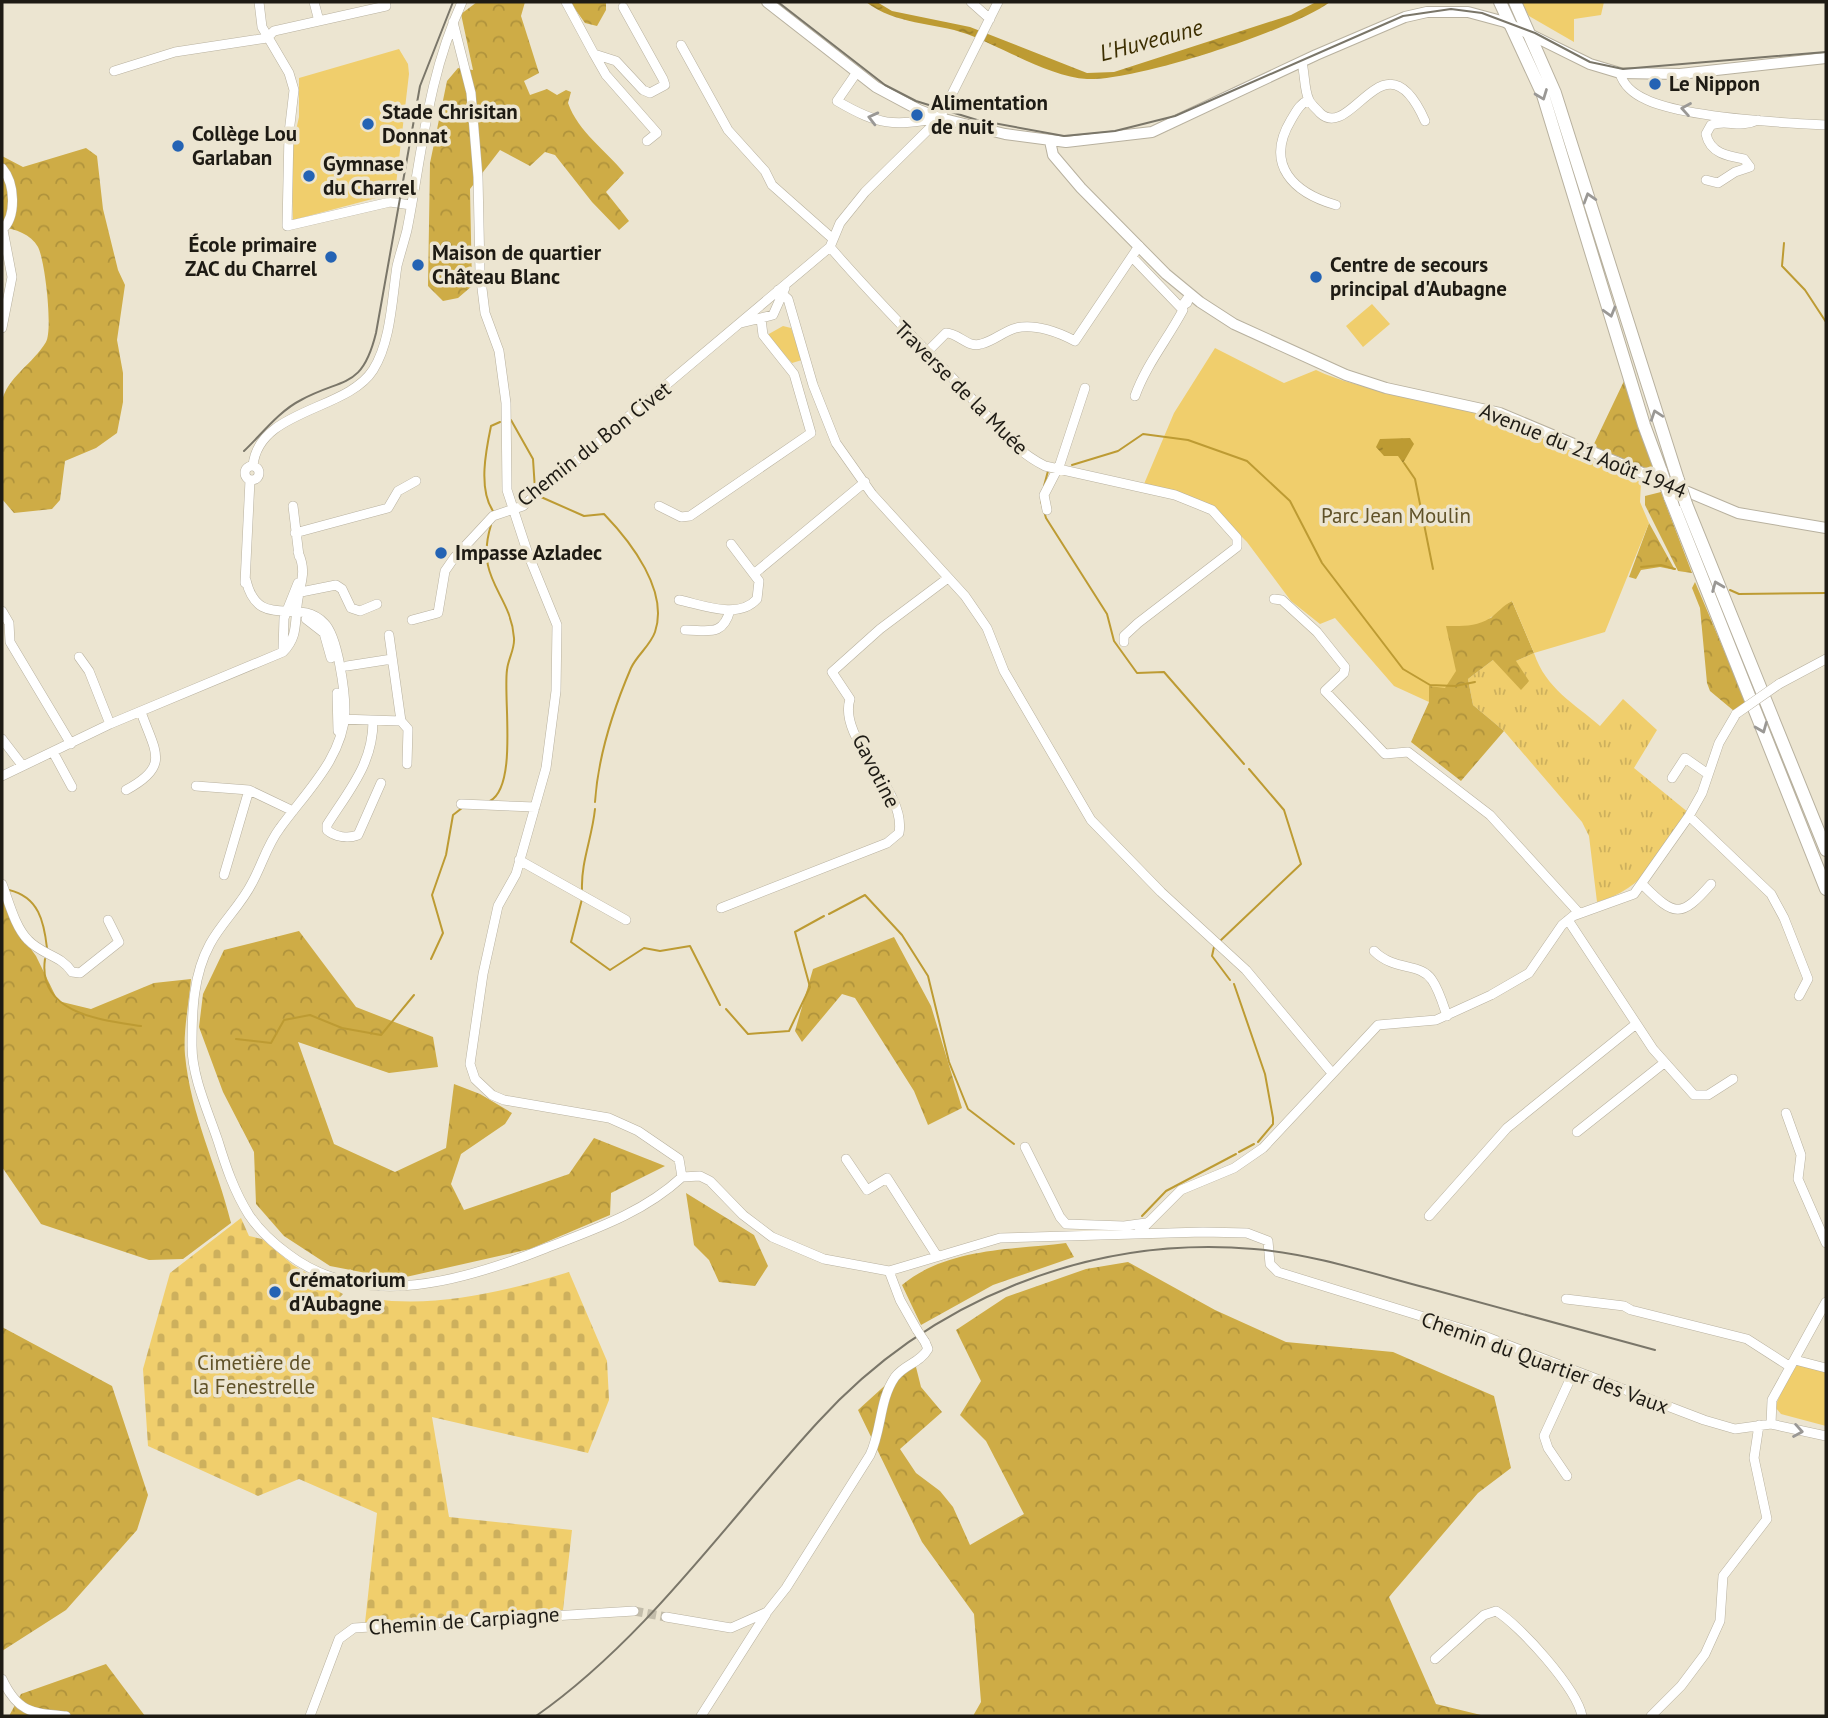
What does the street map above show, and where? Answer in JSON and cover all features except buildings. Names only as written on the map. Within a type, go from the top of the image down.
[{"type":"highway","points":[[1517,5],[1534,33],[1574,148],[1686,504],[1826,850]]},
{"type":"highway","points":[[1502,13],[1515,33],[1543,95],[1644,425],[1670,497],[1826,889]]},
{"type":"main road","points":[[767,2],[876,87],[940,118],[1050,141],[1088,142],[1152,132],[1301,62],[1405,17],[1427,12],[1502,13],[1534,33],[1620,73],[1680,74],[1826,58]]},
{"type":"main road","name":"Avenue du 21 Août 1944","points":[[1050,141],[1054,155],[1081,188],[1139,246],[1191,295],[1234,324],[1335,371],[1386,388],[1500,413],[1738,513],[1826,528]]},
{"type":"street","points":[[260,2],[262,27],[289,73],[294,90],[288,143],[287,226],[390,202],[411,205]]},
{"type":"street","points":[[314,2],[318,21]]},
{"type":"street","points":[[114,71],[175,52],[267,37],[274,31],[386,6],[385,2]]},
{"type":"street","points":[[341,719],[329,645],[324,633],[315,623],[261,606],[249,593],[246,580],[250,480],[259,474],[253,466],[260,446],[286,421],[356,388],[374,368],[383,343],[411,205],[426,108],[462,2]]},
{"type":"street","points":[[566,2],[606,75],[657,133],[647,141]]},
{"type":"street","points":[[971,2],[988,22]]},
{"type":"street","name":"Chemin du Bon Civet","points":[[412,620],[438,612],[442,581],[448,566],[487,521],[511,508],[523,506],[628,421],[639,405],[667,387],[734,326],[783,289],[832,243],[840,223],[865,192],[940,118],[998,2]]},
{"type":"street","points":[[594,54],[616,61],[643,90],[650,93],[665,85],[623,7]]},
{"type":"street","points":[[453,22],[471,93],[478,177],[480,272],[485,313],[499,351],[506,403],[507,490],[511,508],[557,625],[556,691],[547,768],[516,874],[498,906],[486,960],[471,1072],[482,1088],[504,1100],[609,1118],[638,1131],[679,1159],[682,1177]]},
{"type":"street","name":"Traverse de la Muée","points":[[681,45],[728,130],[765,171],[772,184],[832,243],[887,312],[928,351],[1006,439],[1034,460],[1057,468],[1174,495],[1212,510],[1239,542],[1237,547],[1138,623],[1124,636],[1124,642]]},
{"type":"street","points":[[1301,62],[1309,100],[1325,117],[1336,120],[1353,110],[1371,89],[1385,85],[1399,88],[1417,104],[1425,121]]},
{"type":"street","points":[[857,72],[837,101],[866,118],[907,125],[940,118]]},
{"type":"street","points":[[1620,73],[1622,81],[1648,101],[1760,119],[1826,125]]},
{"type":"street","points":[[1309,100],[1302,103],[1285,130],[1280,155],[1283,167],[1303,192],[1336,205]]},
{"type":"street","points":[[1706,180],[1718,183],[1735,172],[1750,167],[1748,161],[1725,155],[1712,147],[1706,134],[1711,125],[1719,123],[1746,126],[1760,119]]},
{"type":"street","points":[[2,168],[9,178],[13,209],[9,223],[2,230],[6,260],[12,277],[2,328]]},
{"type":"street","points":[[928,351],[946,333],[951,333],[968,344],[980,345],[1016,328],[1027,327],[1051,331],[1075,341],[1139,246]]},
{"type":"street","points":[[1132,257],[1182,306]]},
{"type":"street","points":[[783,289],[829,427],[872,494],[948,578],[987,628],[1004,671],[1091,820],[1161,892],[1246,970],[1332,1073]]},
{"type":"street","name":"Chemin du Bon Civet","points":[[734,326],[773,314],[783,289]]},
{"type":"street","points":[[1135,396],[1143,374],[1157,356],[1182,312],[1182,306],[1191,295]]},
{"type":"street","points":[[659,506],[681,517],[691,516],[811,433],[794,374],[763,335],[761,319]]},
{"type":"street","points":[[1046,510],[1044,495],[1057,468],[1086,388]]},
{"type":"street","points":[[295,533],[388,508],[398,491],[416,481]]},
{"type":"street","points":[[755,573],[865,482]]},
{"type":"street","points":[[2,776],[110,724],[283,652],[301,575],[293,506]]},
{"type":"street","points":[[679,600],[730,610],[742,609],[757,599],[759,581],[731,544]]},
{"type":"street","points":[[291,615],[301,592],[304,566],[298,552]]},
{"type":"street","name":"Gavotine","points":[[722,908],[887,843],[899,833],[897,809],[848,717],[850,699],[832,672],[837,664],[948,578]]},
{"type":"street","points":[[301,592],[336,585],[351,608],[360,611],[377,604]]},
{"type":"street","points":[[1274,599],[1282,600],[1317,632],[1345,667],[1344,673],[1325,691],[1348,717],[1385,754],[1392,756],[1401,751],[1408,752],[1472,799],[1579,913]]},
{"type":"street","points":[[685,629],[721,628],[726,624],[730,610]]},
{"type":"street","points":[[2,611],[9,623],[10,642],[71,744]]},
{"type":"street","points":[[291,615],[319,619],[330,630],[335,643],[341,719],[338,737],[328,765],[270,841],[253,882],[237,909],[211,942],[197,975],[192,1050],[200,1085],[232,1184],[250,1217],[274,1243],[321,1273],[359,1286],[402,1287],[430,1283],[518,1259],[619,1220],[649,1204],[682,1177],[701,1176],[710,1181],[743,1215],[772,1237],[824,1259],[889,1271],[1000,1238],[1138,1233],[1181,1190],[1234,1168],[1263,1148],[1378,1025],[1447,1016],[1522,979],[1535,967],[1568,920],[1579,913],[1626,899],[1643,885],[1689,816],[1719,743],[1736,714],[1779,684],[1826,659]]},
{"type":"street","points":[[389,635],[401,721],[408,729],[407,764]]},
{"type":"street","points":[[79,657],[89,671],[110,724]]},
{"type":"street","points":[[347,666],[392,659]]},
{"type":"street","points":[[126,790],[148,778],[155,765],[156,756],[141,712]]},
{"type":"street","points":[[341,719],[401,721]]},
{"type":"street","points":[[373,721],[373,746],[367,761],[327,825],[327,830],[351,838],[358,835],[381,783]]},
{"type":"street","points":[[2,739],[22,765]]},
{"type":"street","points":[[53,752],[72,787]]},
{"type":"street","points":[[1672,778],[1685,758],[1708,774]]},
{"type":"street","points":[[196,786],[249,790],[293,811]]},
{"type":"street","points":[[224,875],[249,790]]},
{"type":"street","points":[[461,804],[535,807]]},
{"type":"street","points":[[1689,816],[1771,894],[1784,918],[1808,979],[1800,996]]},
{"type":"street","points":[[519,860],[626,920]]},
{"type":"street","points":[[2,884],[29,942],[45,954],[64,960],[72,972],[80,973],[119,942],[108,920]]},
{"type":"street","points":[[1643,885],[1666,908],[1674,911],[1688,908],[1712,884]]},
{"type":"street","points":[[1568,920],[1664,1063],[1698,1097],[1708,1095],[1733,1079]]},
{"type":"street","points":[[1374,951],[1389,964],[1423,971],[1432,979],[1447,1016]]},
{"type":"street","points":[[1429,1216],[1507,1128],[1636,1024]]},
{"type":"street","points":[[1577,1132],[1664,1063]]},
{"type":"street","points":[[1786,1113],[1801,1155],[1798,1179],[1826,1243]]},
{"type":"street","points":[[1025,1147],[1066,1224],[1124,1226],[1146,1223]]},
{"type":"street","points":[[846,1160],[867,1190],[887,1178],[937,1256]]},
{"type":"street","name":"Chemin du Quartier des Vaux","points":[[1138,1233],[1247,1233],[1268,1241],[1270,1264],[1278,1272],[1479,1334],[1573,1373],[1704,1420],[1735,1429],[1771,1424],[1826,1436]]},
{"type":"street","points":[[701,1716],[870,1455],[877,1439],[884,1397],[896,1375],[923,1359],[928,1349],[900,1300],[889,1271]]},
{"type":"street","points":[[1566,1299],[1624,1306],[1747,1339],[1792,1363],[1826,1367]]},
{"type":"street","points":[[1771,1424],[1772,1400],[1826,1302]]},
{"type":"street","points":[[1804,1346],[1813,1364]]},
{"type":"street","points":[[1567,1476],[1548,1448],[1544,1436],[1573,1373]]},
{"type":"street","points":[[1651,1716],[1681,1686],[1705,1654],[1720,1621],[1723,1576],[1767,1520],[1754,1458],[1759,1425]]},
{"type":"street","name":"Chemin de Carpiagne","points":[[310,1716],[340,1639],[354,1628],[634,1611]]},
{"type":"street","points":[[1435,1659],[1484,1615],[1496,1611],[1565,1681],[1580,1704],[1582,1716]]},
{"type":"street","points":[[666,1617],[731,1628],[766,1612]]},
{"type":"street","points":[[2,1679],[13,1699],[23,1708],[32,1713],[66,1716]]},
{"type":"green space","points":[[477,2],[525,2],[521,16],[539,73],[524,81],[530,95],[547,89],[557,95],[566,90],[571,92],[568,103],[573,114],[624,173],[606,192],[629,221],[619,230],[592,202],[555,155],[545,152],[530,166],[500,150],[470,189],[472,286],[458,298],[443,301],[428,286],[430,163],[447,81],[458,68],[473,70],[461,14]]},
{"type":"green space","points":[[570,2],[606,2],[606,10],[597,26],[585,23]]},
{"type":"green space","points":[[1521,2],[1604,2],[1601,15],[1574,19],[1574,42],[1529,16]]},
{"type":"green space","points":[[399,49],[408,64],[409,74],[395,193],[293,220],[291,152],[299,117],[299,78]]},
{"type":"green space","points":[[86,148],[97,156],[103,209],[118,270],[125,285],[117,340],[123,373],[123,402],[117,433],[96,448],[65,461],[60,500],[52,509],[14,513],[2,499],[2,402],[9,385],[46,342],[49,324],[43,266],[38,247],[27,235],[2,227],[2,156],[23,167]]},
{"type":"green space","points":[[1372,304],[1390,324],[1363,347],[1346,326]]},
{"type":"green space","points":[[783,326],[791,328],[802,360],[792,363],[767,335]]},
{"type":"green space","name":"Parc Jean Moulin","points":[[1215,348],[1284,383],[1316,370],[1370,388],[1443,403],[1484,415],[1641,482],[1640,502],[1649,523],[1605,632],[1534,653],[1512,601],[1480,623],[1446,626],[1456,671],[1445,688],[1429,686],[1429,702],[1394,686],[1335,618],[1320,624],[1291,601],[1247,542],[1212,507],[1144,484],[1174,413]]},
{"type":"green space","points":[[1624,381],[1655,470],[1631,464],[1593,446]]},
{"type":"green space","points":[[1661,492],[1692,573],[1678,571],[1645,505],[1645,496]]},
{"type":"green space","points":[[1649,523],[1675,570],[1660,567],[1641,570],[1636,579],[1629,577]]},
{"type":"green space","points":[[1695,582],[1746,702],[1734,711],[1710,691],[1707,683],[1700,608],[1692,588]]},
{"type":"green space","points":[[1512,601],[1534,653],[1516,661],[1529,681],[1521,690],[1493,660],[1468,679],[1473,705],[1504,731],[1461,781],[1411,742],[1429,702],[1428,685],[1446,626],[1491,618],[1501,606]]},
{"type":"green space","points":[[1534,653],[1539,666],[1553,686],[1600,726],[1623,699],[1657,730],[1634,768],[1689,813],[1661,855],[1640,878],[1614,896],[1597,902],[1589,836],[1582,822],[1504,731],[1473,705],[1468,679],[1493,660],[1516,661]]},
{"type":"green space","points":[[2,898],[12,923],[36,956],[58,1001],[91,1009],[154,983],[191,979],[185,1036],[188,1078],[198,1120],[231,1223],[183,1259],[149,1260],[41,1224],[2,1167]]},
{"type":"green space","points":[[299,931],[356,1007],[433,1037],[438,1067],[389,1073],[298,1042],[334,1144],[395,1172],[446,1148],[454,1084],[480,1094],[512,1113],[505,1124],[461,1154],[451,1184],[464,1210],[569,1174],[594,1138],[665,1166],[611,1193],[610,1215],[530,1249],[397,1279],[330,1266],[284,1236],[256,1204],[254,1152],[223,1092],[199,1027],[203,994],[224,950]]},
{"type":"green space","points":[[894,937],[931,1006],[962,1108],[928,1125],[914,1091],[855,998],[842,994],[802,1042],[795,1031],[813,969]]},
{"type":"green space","points":[[686,1193],[754,1235],[768,1266],[755,1286],[719,1282],[709,1260],[694,1245]]},
{"type":"green space","name":"Cimetière de la Fenestrelle","points":[[241,1218],[249,1236],[262,1239],[293,1265],[343,1294],[336,1302],[352,1319],[373,1299],[423,1301],[472,1296],[569,1272],[607,1361],[609,1400],[588,1453],[432,1417],[449,1517],[572,1530],[563,1610],[365,1623],[377,1513],[299,1479],[258,1496],[148,1446],[143,1369],[170,1273]]},
{"type":"green space","points":[[1066,1243],[1074,1257],[993,1285],[921,1325],[902,1285],[920,1273],[959,1257]]},
{"type":"green space","points":[[1128,1262],[1215,1310],[1286,1342],[1393,1352],[1494,1396],[1511,1468],[1478,1493],[1389,1597],[1436,1704],[1485,1716],[973,1716],[981,1702],[974,1614],[922,1542],[858,1410],[914,1359],[921,1387],[942,1412],[900,1449],[916,1473],[940,1491],[953,1507],[970,1545],[1024,1514],[986,1441],[960,1415],[981,1381],[956,1330],[1006,1297],[1086,1269]]},
{"type":"green space","points":[[2,1327],[112,1386],[148,1495],[137,1530],[66,1610],[2,1651]]},
{"type":"green space","points":[[1798,1364],[1826,1371],[1826,1426],[1781,1414],[1775,1407],[1787,1379]]},
{"type":"green space","points":[[106,1664],[145,1716],[9,1716],[21,1694]]},
{"type":"water","points":[[866,2],[877,2],[892,11],[970,27],[1087,73],[1114,72],[1291,15],[1316,2],[1330,2],[1283,26],[1212,52],[1139,72],[1087,79],[1042,67],[967,34],[890,15]]},
{"type":"water","points":[[1410,438],[1414,444],[1403,463],[1398,456],[1384,456],[1376,447],[1380,439]]},
{"type":"waterway","points":[[1784,243],[1782,266],[1805,290],[1826,322]]},
{"type":"waterway","points":[[511,420],[533,459],[535,490]]},
{"type":"waterway","points":[[493,511],[488,502],[484,481],[491,426],[500,422]]},
{"type":"waterway","points":[[1072,465],[1118,451],[1143,434],[1188,440],[1247,461],[1290,501],[1322,563],[1403,669],[1430,685],[1455,686],[1475,682]]},
{"type":"waterway","points":[[1404,463],[1415,479],[1433,569]]},
{"type":"waterway","points":[[1044,486],[1048,471]]},
{"type":"waterway","points":[[541,497],[584,516],[604,514],[636,553],[657,600],[655,632],[631,668],[612,717],[599,768],[595,802]]},
{"type":"waterway","points":[[1041,501],[1046,518],[1107,614],[1114,641],[1137,673],[1164,672],[1244,764]]},
{"type":"waterway","points":[[490,801],[499,792],[507,760],[506,683],[514,642],[507,609],[490,573],[487,560],[491,525]]},
{"type":"waterway","points":[[1641,567],[1661,565],[1675,569]]},
{"type":"waterway","points":[[1730,590],[1739,594],[1826,593]]},
{"type":"waterway","points":[[1220,941],[1301,864],[1284,810],[1249,769]]},
{"type":"waterway","points":[[431,959],[443,933],[432,895],[446,855],[453,815],[462,808]]},
{"type":"waterway","points":[[582,889],[583,869],[595,809]]},
{"type":"waterway","points":[[9,890],[27,898],[38,912],[47,948]]},
{"type":"waterway","points":[[829,914],[865,895],[902,935],[928,976],[949,1062],[968,1109],[1014,1144]]},
{"type":"waterway","points":[[582,899],[571,942],[610,970],[644,948],[660,951],[690,946],[720,1005]]},
{"type":"waterway","points":[[726,1009],[748,1034],[789,1031],[810,987],[795,932],[824,916]]},
{"type":"waterway","points":[[1214,947],[1212,956],[1230,980]]},
{"type":"waterway","points":[[45,959],[45,977],[51,992],[62,1003],[91,1017],[141,1026]]},
{"type":"waterway","points":[[1234,984],[1265,1074],[1273,1118],[1273,1124],[1258,1142]]},
{"type":"waterway","points":[[236,1039],[271,1043],[284,1020],[310,1015],[342,1028],[381,1035],[414,995]]},
{"type":"waterway","points":[[1239,1152],[1254,1144]]},
{"type":"waterway","points":[[1142,1216],[1166,1191],[1236,1154]]},
{"type":"tunnel","points":[[634,1611],[666,1617]]},
{"type":"tram line","points":[[244,451],[293,405],[349,379],[364,364],[376,333],[420,86],[453,2]]},
{"type":"tram line","points":[[778,2],[885,85],[916,101],[977,120],[1064,136],[1115,131],[1175,116],[1403,16],[1451,9],[1482,13],[1535,33],[1590,62],[1623,69],[1826,52]]},
{"type":"railway","points":[[536,1716],[576,1685],[650,1615],[818,1422],[862,1379],[910,1342],[961,1310],[1016,1284],[1073,1265],[1132,1253],[1192,1247],[1276,1251],[1341,1265],[1655,1350]]},
{"type":"place","name":"Le Nippon","points":[[1655,84]]},
{"type":"place","name":"Alimentation de nuit","points":[[917,115]]},
{"type":"place","name":"Stade Chrisitan Donnat","points":[[368,124]]},
{"type":"place","name":"Collège Lou Garlaban","points":[[178,146]]},
{"type":"place","name":"Gymnase du Charrel","points":[[309,176]]},
{"type":"place","name":"École primaire ZAC du Charrel","points":[[331,257]]},
{"type":"place","name":"Maison de quartier Château Blanc","points":[[418,265]]},
{"type":"place","name":"Centre de secours principal d'Aubagne","points":[[1316,277]]},
{"type":"place","name":"Impasse Azladec","points":[[441,553]]},
{"type":"place","name":"Crématorium d'Aubagne","points":[[275,1292]]},
{"type":"water label","name":"L'Huveaune","points":[[1151,40]]}]
